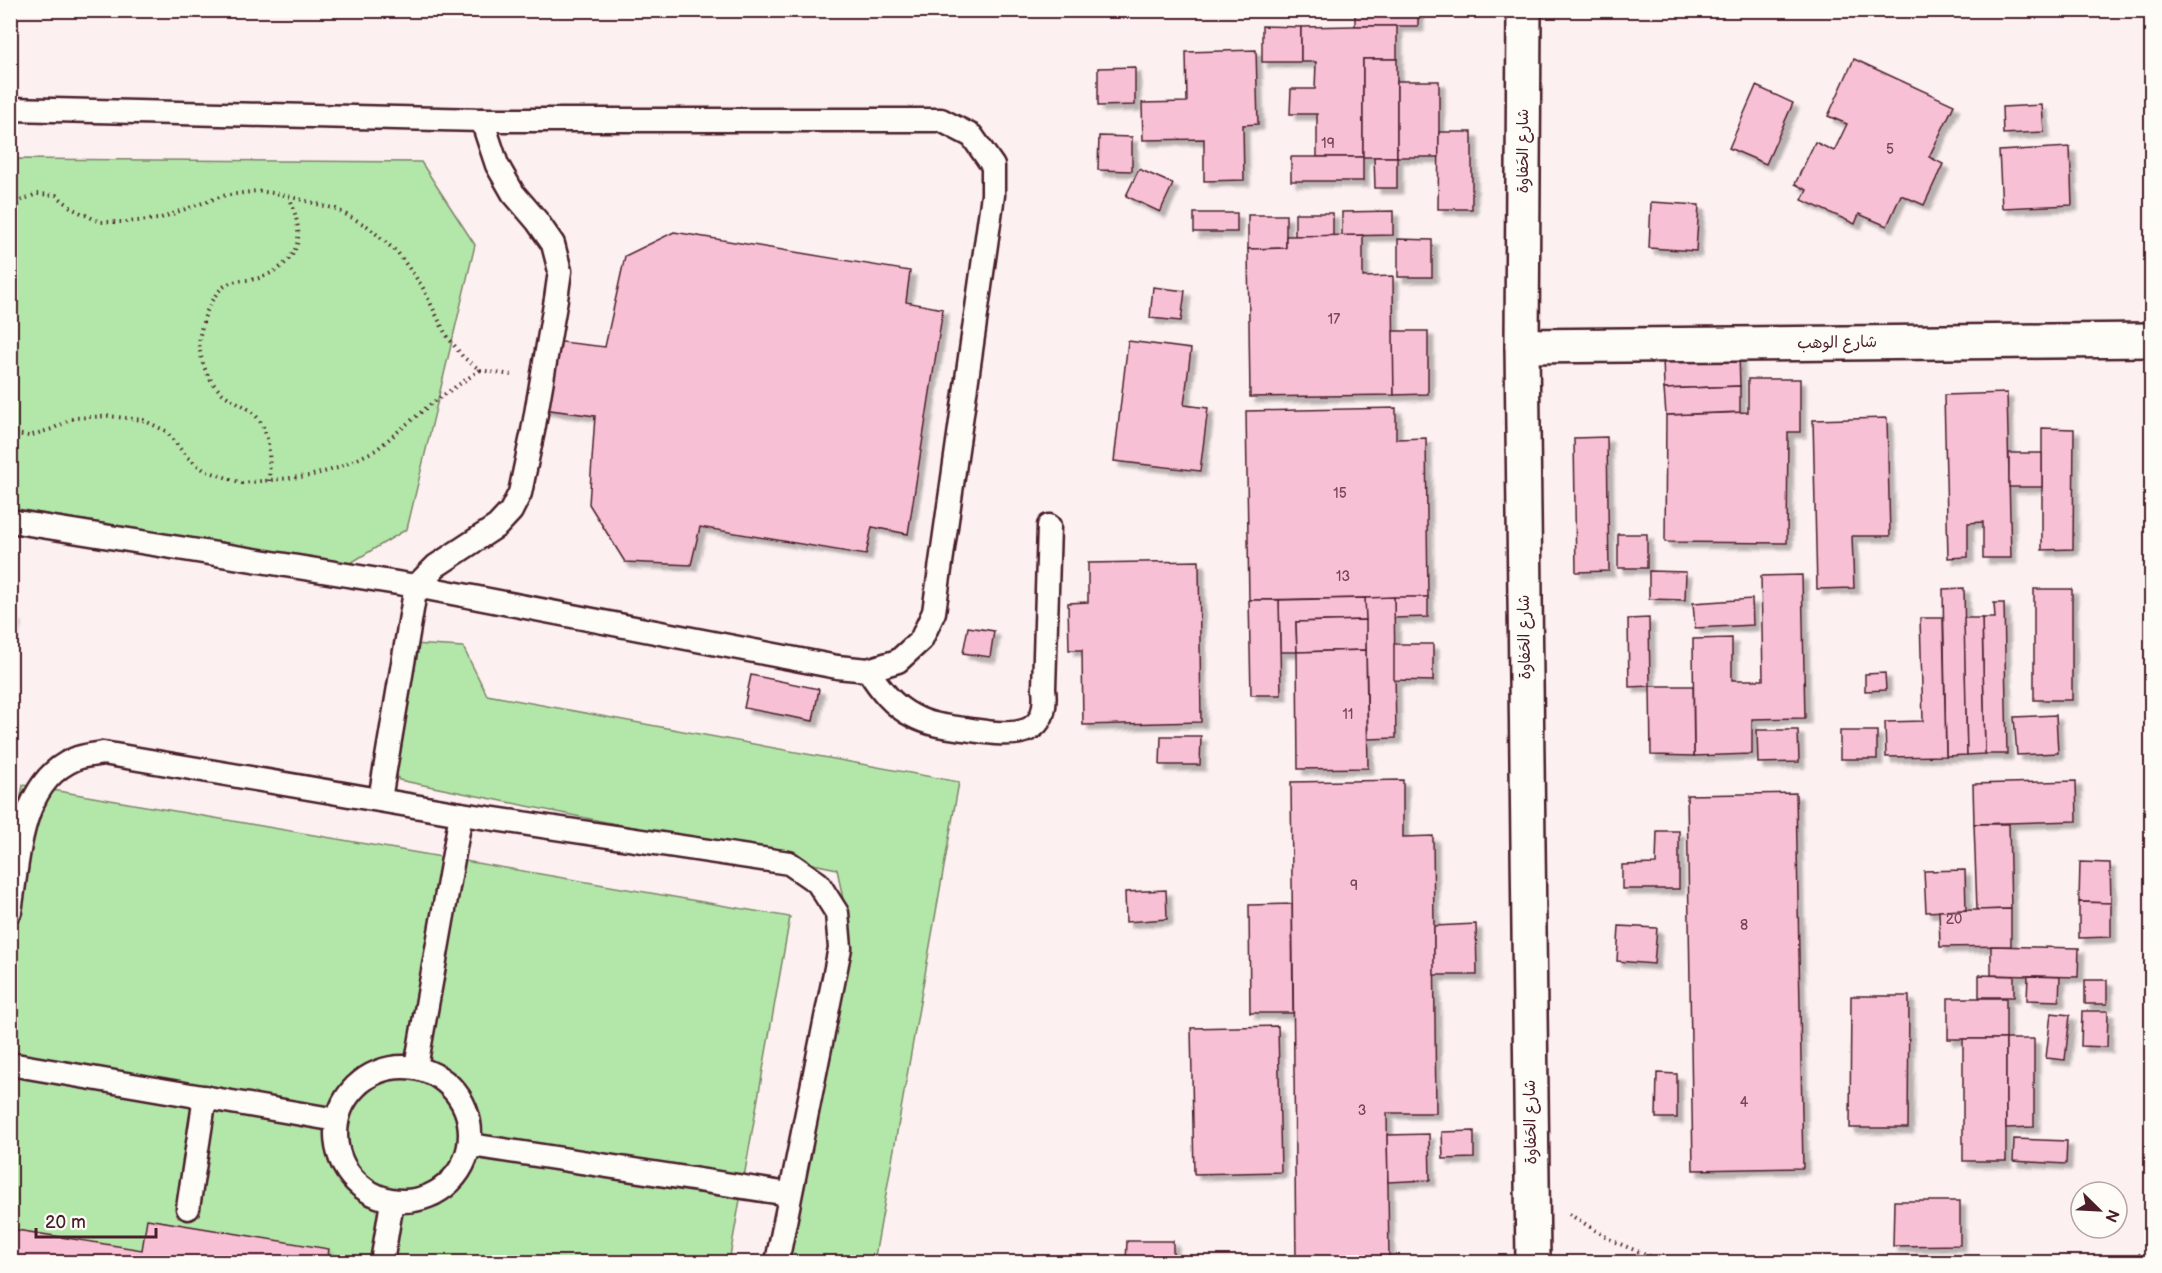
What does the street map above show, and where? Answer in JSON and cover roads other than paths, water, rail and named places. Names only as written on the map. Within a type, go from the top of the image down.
[{"type":"street","name":"شارع الحَفاوة","points":[[1524,10],[1522,346],[1533,1263]]},
{"type":"street","name":"شارع الوهب","points":[[1522,346],[2151,340]]},
{"type":"lane","points":[[10,109],[482,120],[940,120],[972,136],[993,166],[991,207],[934,612],[921,640],[898,661],[868,670],[837,667],[416,586],[10,521]]},
{"type":"lane","points":[[380,799],[416,586],[436,566],[497,526],[511,511],[520,493],[530,452],[558,290],[560,272],[553,244],[513,193],[502,174],[482,120]]},
{"type":"lane","points":[[868,670],[880,689],[896,705],[930,724],[1005,735],[1027,730],[1036,723],[1046,701],[1044,688],[1049,526]]},
{"type":"lane","points":[[10,911],[26,820],[35,794],[53,773],[76,758],[103,753],[461,814],[789,863],[818,882],[837,913],[840,948],[777,1263]]},
{"type":"lane","points":[[416,1067],[461,814]]},
{"type":"lane","points":[[10,1064],[337,1120]]},
{"type":"lane","points":[[416,1067],[448,1082],[468,1110],[471,1145],[456,1178],[427,1199],[392,1202],[358,1187],[338,1156],[337,1120],[353,1089],[362,1082],[382,1070],[416,1067]]},
{"type":"lane","points":[[188,1208],[205,1097]]},
{"type":"lane","points":[[471,1145],[789,1194]]},
{"type":"lane","points":[[382,1263],[392,1202]]}]
